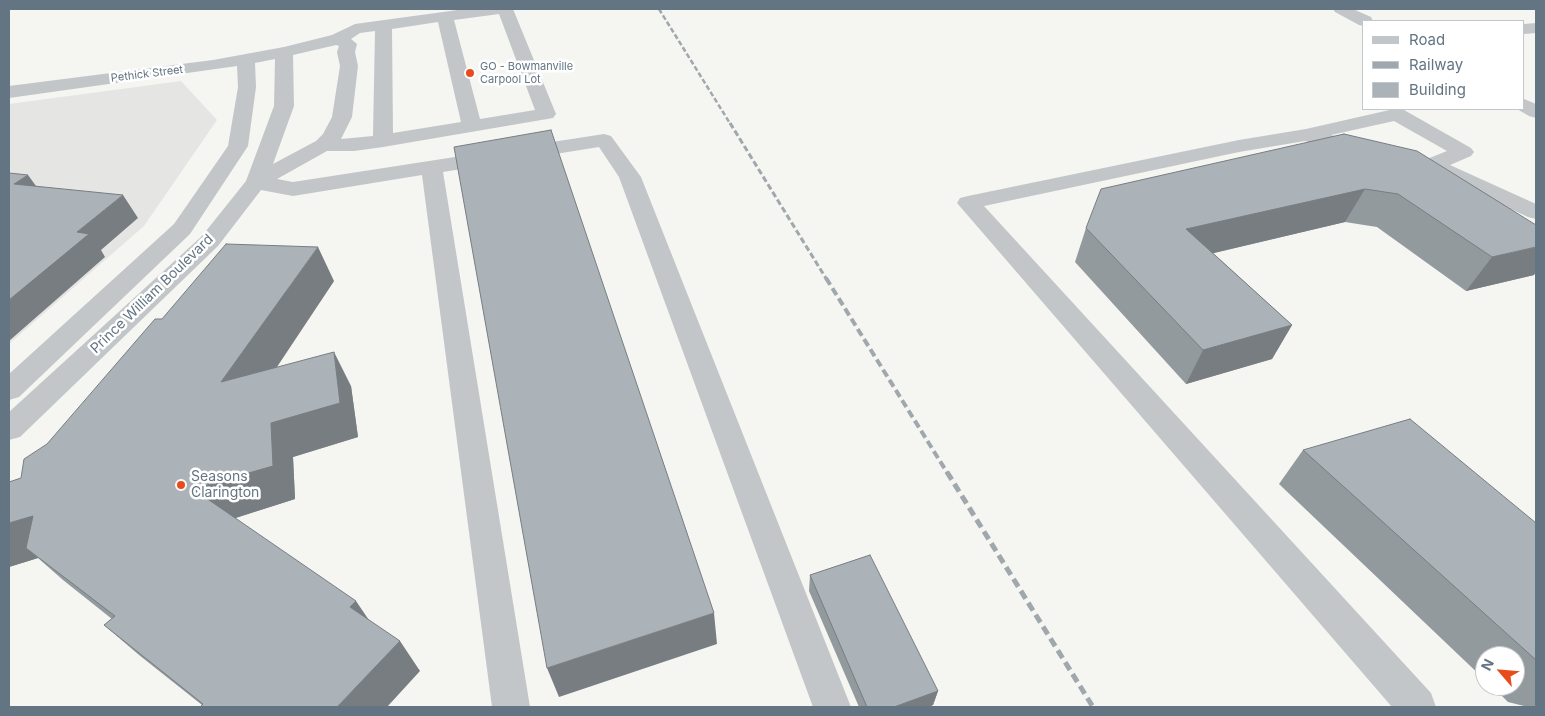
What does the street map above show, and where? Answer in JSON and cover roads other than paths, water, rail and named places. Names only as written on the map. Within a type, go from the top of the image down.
[{"type":"street","name":"Pethick Street","points":[[9,92],[246,60],[338,39],[355,29],[499,9]]},
{"type":"street","points":[[323,145],[354,145],[383,141],[546,114],[505,9]]},
{"type":"street","points":[[1341,9],[1363,20]]},
{"type":"street","points":[[445,17],[472,127]]},
{"type":"street","points":[[383,141],[384,26]]},
{"type":"street","points":[[256,182],[323,145],[332,137],[342,116],[349,66],[346,52],[348,44],[338,39]]},
{"type":"street","name":"Prince William Boulevard","points":[[9,430],[210,241],[256,182],[284,106],[284,52]]},
{"type":"street","name":"Prince William Boulevard","points":[[9,390],[182,229],[238,146],[247,87],[246,60]]},
{"type":"street","points":[[1525,106],[1536,112]]},
{"type":"street","points":[[1416,707],[968,204],[1239,146],[1305,135],[1397,114],[1464,152],[1428,166]]},
{"type":"street","points":[[1305,135],[1445,170],[1536,212]]},
{"type":"street","points":[[256,182],[293,190],[604,140],[630,178],[832,707]]},
{"type":"street","points":[[432,168],[511,707]]},
{"type":"railway","points":[[659,9],[731,125]]},
{"type":"railway","points":[[730,123],[827,280]]},
{"type":"railway","points":[[826,278],[948,474]]},
{"type":"railway","points":[[947,472],[1093,707]]},
{"type":"place","name":"GO - Bowmanville Carpool Lot","points":[[470,73]]},
{"type":"place","name":"Seasons Clarington","points":[[181,485]]}]
